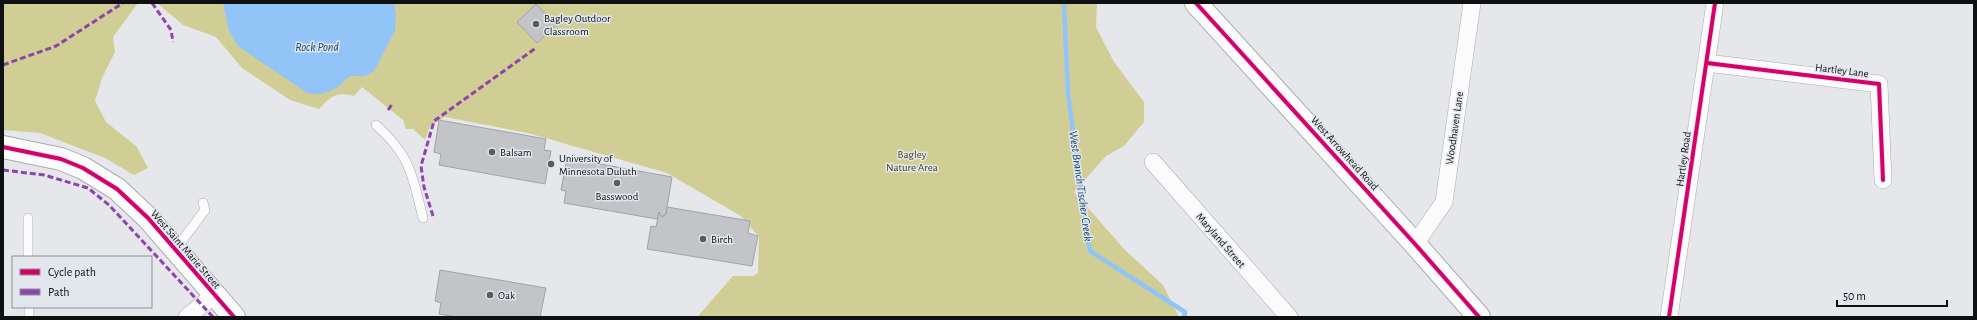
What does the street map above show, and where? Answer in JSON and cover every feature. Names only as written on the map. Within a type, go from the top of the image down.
[{"type":"street","name":"West Arrowhead Road","points":[[1196,3],[1415,244],[1479,317]]},
{"type":"street","name":"Woodhaven Lane","points":[[1415,244],[1444,202],[1472,3]]},
{"type":"street","name":"Hartley Road","points":[[1669,317],[1715,3]]},
{"type":"street","name":"Hartley Lane","points":[[1707,63],[1879,84],[1883,180]]},
{"type":"street","name":"West Saint Marie Street","points":[[3,147],[61,159],[83,168],[117,189],[148,218],[234,317]]},
{"type":"street","name":"Maryland Street","points":[[1153,162],[1289,317]]},
{"type":"street","points":[[187,317],[214,295]]},
{"type":"lane","points":[[376,125],[390,137],[405,157],[412,171],[423,218]]},
{"type":"lane","points":[[175,250],[205,210],[203,202]]},
{"type":"lane","points":[[28,218],[28,256]]},
{"type":"green space","points":[[3,3],[138,3],[113,37],[115,52],[102,78],[95,101],[106,122],[137,147],[148,168],[134,175],[105,158],[40,133],[3,130]]},
{"type":"green space","name":"Bagley Nature Area","points":[[157,3],[1097,3],[1096,27],[1114,62],[1144,102],[1144,122],[1124,146],[1106,156],[1074,192],[1125,250],[1163,285],[1179,317],[699,317],[699,315],[733,276],[753,276],[758,273],[759,237],[741,216],[667,173],[528,133],[445,117],[430,126],[425,140],[413,129],[406,129],[403,120],[362,87],[354,96],[343,94],[330,98],[319,109],[290,100],[242,68],[216,37],[183,25]]},
{"type":"water","name":"Rock Pond","points":[[223,3],[394,3],[396,15],[395,31],[374,71],[365,76],[350,76],[336,88],[326,93],[307,93],[238,46],[229,31]]},
{"type":"building","name":"Bagley Outdoor Classroom","points":[[536,4],[556,25],[537,43],[517,22]]},
{"type":"building","name":"Balsam","points":[[439,120],[546,139],[544,150],[551,151],[545,184],[439,165],[441,154],[434,152]]},
{"type":"building","name":"Basswood","points":[[567,158],[672,177],[666,214],[662,217],[659,212],[657,219],[564,203],[566,191],[561,190]]},
{"type":"building","name":"Birch","points":[[667,207],[750,221],[748,233],[758,236],[752,266],[647,249],[651,226],[656,227],[659,212],[662,217],[666,214]]},
{"type":"building","name":"Oak","points":[[440,270],[546,288],[540,317],[457,317],[439,314],[441,303],[435,301]]},
{"type":"waterway","name":"West Branch Tischer Creek","points":[[1064,3],[1068,94],[1090,251],[1185,312],[1184,317]]},
{"type":"marked path","points":[[3,65],[56,46],[123,3]]},
{"type":"marked path","points":[[152,3],[171,30],[173,42]]},
{"type":"marked path","points":[[433,216],[424,187],[421,166],[434,121],[536,48]]},
{"type":"marked path","points":[[388,110],[393,103]]},
{"type":"marked path","points":[[3,170],[44,175],[88,188],[109,205],[213,317]]},
{"type":"cycle path","points":[[1196,3],[1415,244],[1479,317]]},
{"type":"cycle path","points":[[1669,317],[1715,3]]},
{"type":"cycle path","points":[[1707,63],[1879,84],[1883,180]]},
{"type":"cycle path","points":[[3,147],[61,159],[83,168],[117,189],[148,218],[234,317]]},
{"type":"place","name":"Bagley Outdoor Classroom","points":[[536,24]]},
{"type":"place","name":"Balsam","points":[[492,152]]},
{"type":"place","name":"University of Minnesota Duluth","points":[[551,164]]},
{"type":"place","name":"Basswood","points":[[617,183]]},
{"type":"place","name":"Birch","points":[[703,239]]},
{"type":"place","name":"Oak","points":[[490,295]]}]
